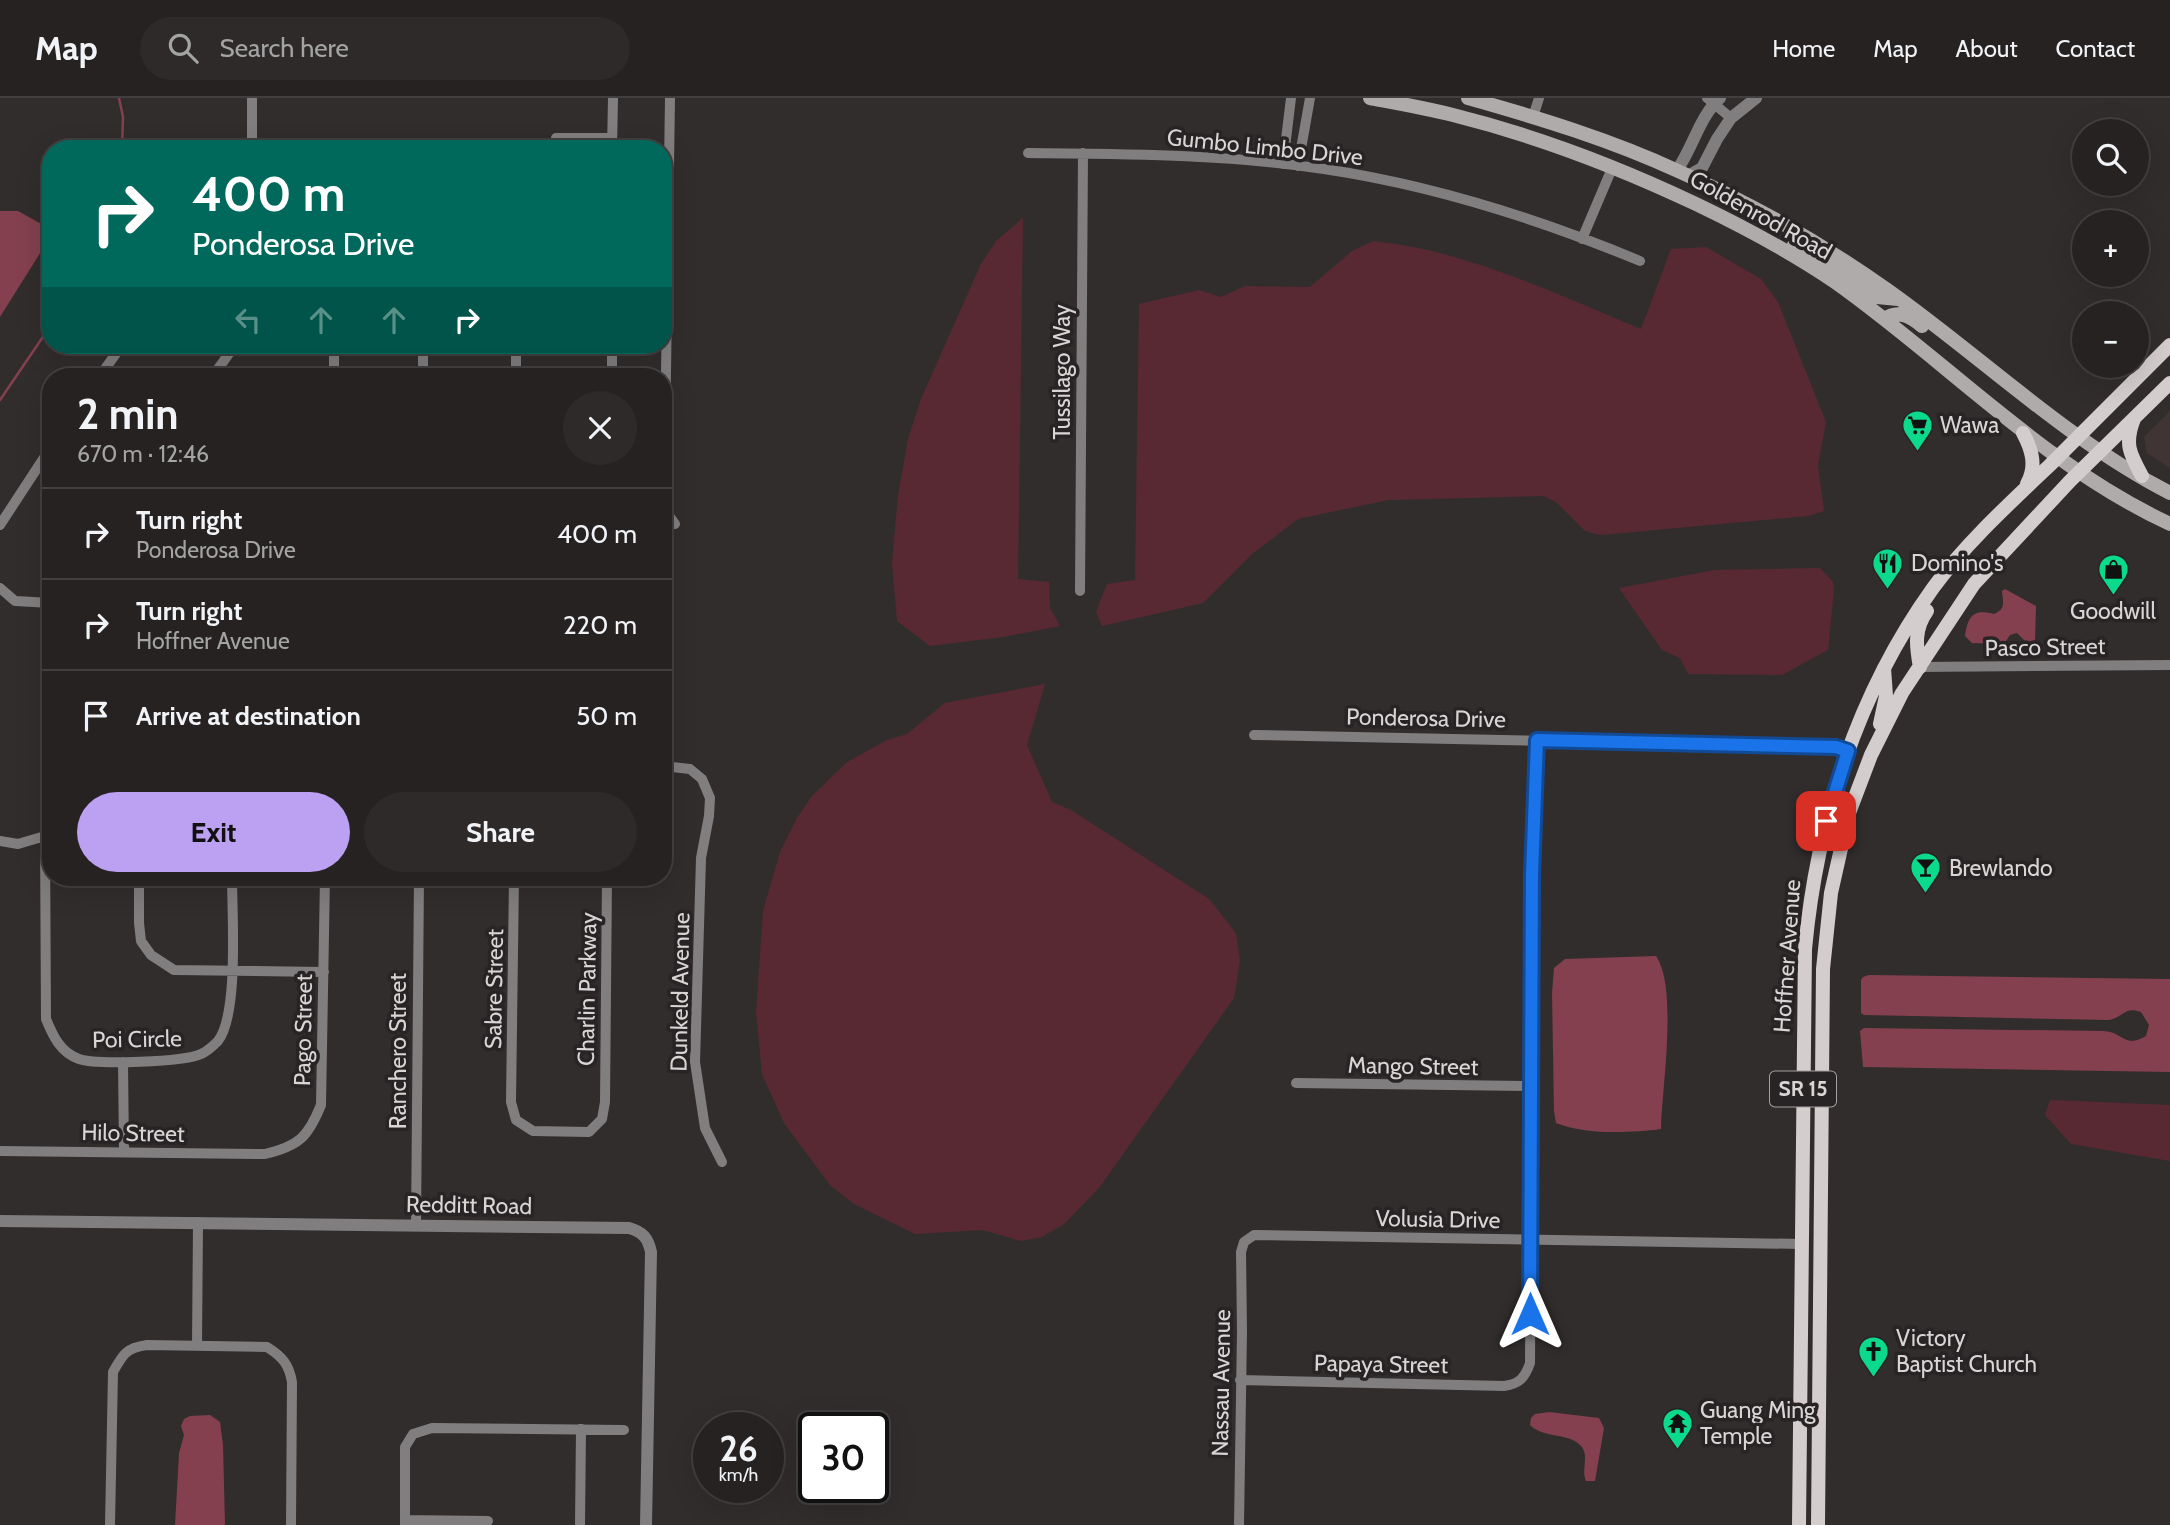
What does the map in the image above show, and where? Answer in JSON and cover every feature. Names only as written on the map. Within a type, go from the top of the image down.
[{"type":"main road","name":"Goldenrod Road","points":[[1370,98],[1451,114],[1613,166],[1768,240],[1833,281],[1885,319],[2023,433],[2057,457],[2170,524]]},
{"type":"main road","name":"Goldenrod Road","points":[[1468,98],[1600,139],[1683,173],[1832,253],[1899,299],[2078,436],[2170,492]]},
{"type":"main road","points":[[1639,177],[1678,183],[1683,173]]},
{"type":"main road","points":[[1768,240],[1794,245],[1877,297],[1899,299]]},
{"type":"main road","points":[[1885,319],[1891,314],[1901,314],[1913,319],[1960,356],[1988,369]]},
{"type":"main road","name":"Hoffner Avenue","points":[[1798,1525],[1803,998],[1808,914],[1824,828],[1848,751],[1884,667],[1935,586],[2025,489],[2170,345]]},
{"type":"main road","name":"Hoffner Avenue","points":[[1818,1525],[1824,959],[1839,851],[1855,794],[1902,693],[1974,584],[2080,471],[2170,383]]},
{"type":"main road","points":[[2134,418],[2128,448],[2142,476]]},
{"type":"main road","points":[[2023,433],[2032,457],[2030,478],[2025,489]]},
{"type":"main road","points":[[1920,667],[1916,634],[1921,619],[1959,567],[1964,553]]},
{"type":"main road","points":[[1855,794],[1856,777],[1880,725],[1885,703],[1884,667]]},
{"type":"main road","points":[[1802,1105],[1811,1121],[1811,1210],[1814,1218],[1821,1222]]},
{"type":"main road","points":[[1801,1244],[1813,1255],[1812,1324],[1820,1339]]},
{"type":"main road","points":[[1800,1413],[1811,1435],[1811,1466],[1818,1479]]},
{"type":"street","points":[[252,98],[252,140]]},
{"type":"street","points":[[612,140],[613,98]]},
{"type":"street","points":[[669,140],[670,98]]},
{"type":"street","points":[[1283,164],[1291,98]]},
{"type":"street","points":[[1298,166],[1310,98]]},
{"type":"street","points":[[1533,117],[1539,98]]},
{"type":"street","points":[[1683,173],[1702,168],[1731,118],[1756,98]]},
{"type":"street","points":[[1683,173],[1713,100],[1731,118]]},
{"type":"street","points":[[1288,132],[1304,134]]},
{"type":"street","points":[[556,138],[575,140]]},
{"type":"street","name":"Gumbo Limbo Drive","points":[[1028,153],[1151,155],[1283,164],[1366,176],[1461,197],[1640,261]]},
{"type":"street","name":"Tussilago Way","points":[[1080,591],[1083,153]]},
{"type":"street","points":[[1582,239],[1613,166]]},
{"type":"street","points":[[0,525],[42,461]]},
{"type":"street","points":[[672,520],[675,524]]},
{"type":"street","points":[[0,588],[15,601],[42,602]]},
{"type":"street","name":"Pasco Street","points":[[1920,667],[2170,665]]},
{"type":"street","name":"Ponderosa Drive","points":[[1254,736],[1836,747],[1848,751]]},
{"type":"street","points":[[1530,1239],[1532,875],[1537,740]]},
{"type":"street","name":"Dunkeld Avenue","points":[[672,767],[690,769],[702,779],[710,798],[701,858],[695,1062],[705,1128],[722,1162]]},
{"type":"street","points":[[0,841],[18,844],[42,834]]},
{"type":"street","name":"Poi Circle","points":[[47,886],[46,1019],[54,1041],[79,1059],[123,1062],[179,1060],[203,1054],[218,1040],[229,1016],[232,995],[232,886]]},
{"type":"street","points":[[139,886],[141,941],[150,956],[174,970],[324,972]]},
{"type":"street","name":"Pago Street","points":[[265,1154],[290,1149],[312,1128],[321,1105],[325,886]]},
{"type":"street","name":"Ranchero Street","points":[[416,1226],[419,886]]},
{"type":"street","name":"Sabre Street","points":[[514,886],[512,1102],[516,1120],[533,1131],[589,1132],[601,1119],[605,1102]]},
{"type":"street","name":"Charlin Parkway","points":[[605,1102],[607,886]]},
{"type":"street","points":[[123,1062],[124,1151]]},
{"type":"street","name":"Mango Street","points":[[1296,1083],[1531,1087]]},
{"type":"street","name":"Hilo Street","points":[[0,1151],[265,1154]]},
{"type":"street","name":"Redditt Road","points":[[0,1221],[629,1228],[645,1236],[651,1252],[646,1525]]},
{"type":"street","points":[[197,1346],[198,1222]]},
{"type":"street","name":"Volusia Drive","points":[[1244,1242],[1254,1235],[1801,1244]]},
{"type":"street","name":"Papaya Street","points":[[1240,1380],[1504,1386],[1521,1381],[1530,1363],[1530,1239]]},
{"type":"street","name":"Nassau Avenue","points":[[1239,1525],[1241,1252],[1244,1242]]},
{"type":"street","points":[[110,1525],[113,1372],[132,1347],[147,1345],[267,1347],[279,1354],[289,1367],[292,1382],[291,1525]]},
{"type":"street","points":[[488,1521],[405,1523],[405,1447],[413,1434],[432,1428],[624,1430]]},
{"type":"street","points":[[580,1525],[581,1429]]},
{"type":"shaded area","points":[[0,211],[18,211],[42,224],[42,250],[0,317]]},
{"type":"shaded area","points":[[1023,218],[1018,579],[1049,582],[1050,608],[1060,626],[1003,637],[930,646],[897,621],[892,563],[898,496],[908,439],[921,399],[981,264],[996,241]]},
{"type":"shaded area","points":[[1373,241],[1408,246],[1477,264],[1641,329],[1671,249],[1706,247],[1761,279],[1778,302],[1826,422],[1818,465],[1824,511],[1808,516],[1601,535],[1585,531],[1556,502],[1543,496],[1388,500],[1298,519],[1252,554],[1203,603],[1102,626],[1096,612],[1107,584],[1135,580],[1139,304],[1199,290],[1221,297],[1245,286],[1310,287],[1352,251]]},
{"type":"shaded area","points":[[2170,411],[2170,468],[2147,453],[2144,437]]},
{"type":"shaded area","points":[[1820,568],[1833,582],[1834,589],[1828,650],[1782,675],[1688,674],[1680,658],[1662,650],[1619,588],[1715,570]]},
{"type":"shaded area","points":[[2005,589],[2036,606],[2035,642],[2028,644],[2017,633],[2010,635],[2004,644],[1972,643],[1965,636],[1970,618],[1977,613],[1994,614],[2000,610],[2003,605],[2002,591]]},
{"type":"shaded area","points":[[1045,684],[1027,745],[1052,802],[1071,810],[1209,899],[1236,933],[1240,961],[1234,998],[1099,1188],[1064,1224],[1042,1237],[1021,1241],[983,1230],[915,1234],[854,1204],[830,1185],[784,1123],[762,1074],[756,1012],[763,911],[780,852],[797,818],[812,796],[847,762],[887,740],[907,734],[945,703]]},
{"type":"shaded area","points":[[1656,956],[1663,971],[1668,1014],[1661,1129],[1594,1131],[1556,1123],[1552,993],[1554,968],[1565,959]]},
{"type":"shaded area","points":[[1869,975],[2170,979],[2170,1072],[1863,1067],[1860,1031],[1864,1028],[2104,1031],[2133,1041],[2146,1036],[2149,1025],[2141,1012],[2135,1010],[2109,1020],[1864,1015],[1861,1013],[1861,980]]},
{"type":"shaded area","points":[[2050,1100],[2170,1105],[2170,1161],[2071,1144],[2045,1115]]},
{"type":"shaded area","points":[[1549,1412],[1599,1418],[1604,1428],[1595,1481],[1586,1481],[1584,1451],[1577,1442],[1542,1432],[1530,1425],[1535,1414]]},
{"type":"shaded area","points":[[210,1415],[220,1422],[225,1525],[175,1525],[179,1453],[184,1435],[181,1426],[184,1419],[190,1416]]},
{"type":"waterway","points":[[119,98],[123,117],[122,140]]},
{"type":"waterway","points":[[0,400],[42,338]]},
{"type":"place","name":"Wawa","points":[[1917,452]]},
{"type":"place","name":"Domino's","points":[[1888,590]]},
{"type":"place","name":"Goodwill","points":[[2113,597]]},
{"type":"place","name":"Brewlando","points":[[1926,895]]},
{"type":"place","name":"Victory Baptist Church","points":[[1873,1378]]},
{"type":"place","name":"Guang Ming Temple","points":[[1677,1450]]},
{"type":"route","points":[[1530,1314],[1532,875],[1537,740],[1836,747],[1848,751],[1826,821]]}]
